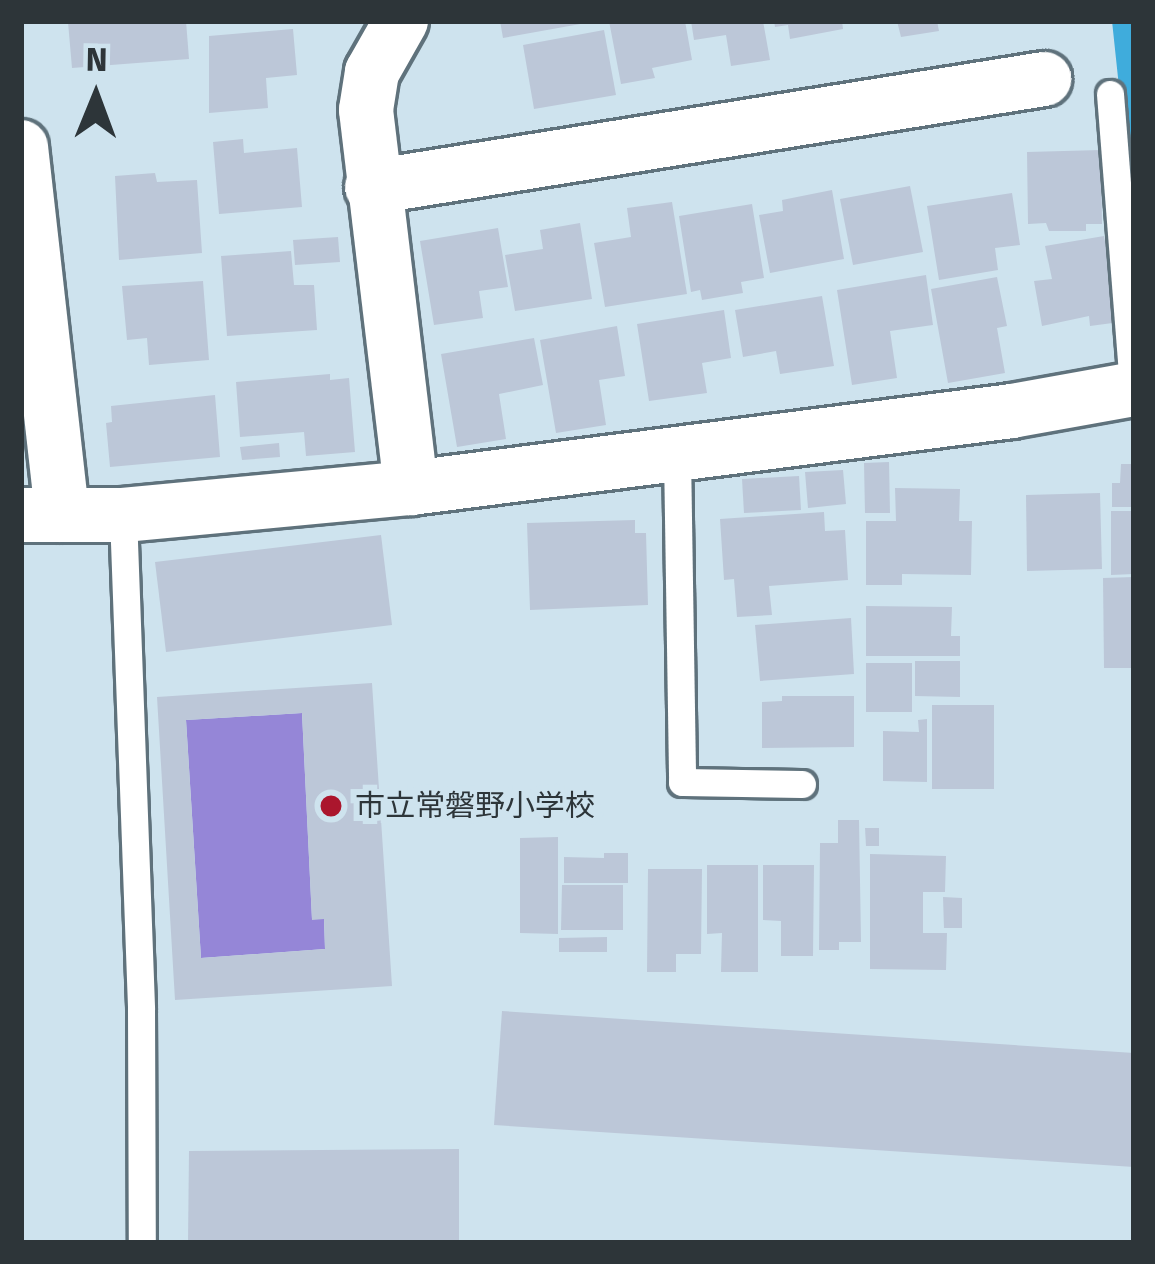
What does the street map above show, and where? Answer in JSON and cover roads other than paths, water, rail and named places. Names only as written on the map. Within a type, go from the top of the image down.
[{"type":"street","points":[[400,21],[372,72],[366,110],[411,488]]},
{"type":"street","points":[[372,187],[1044,79]]},
{"type":"street","points":[[21,146],[41,514],[123,514],[411,488],[1012,411],[1134,389]]},
{"type":"lane","points":[[1110,94],[1134,389]]},
{"type":"lane","points":[[677,454],[682,782],[802,784]]},
{"type":"lane","points":[[123,514],[140,986],[142,1243]]},
{"type":"place","name":"市立常磐野小学校","points":[[331,806]]}]
